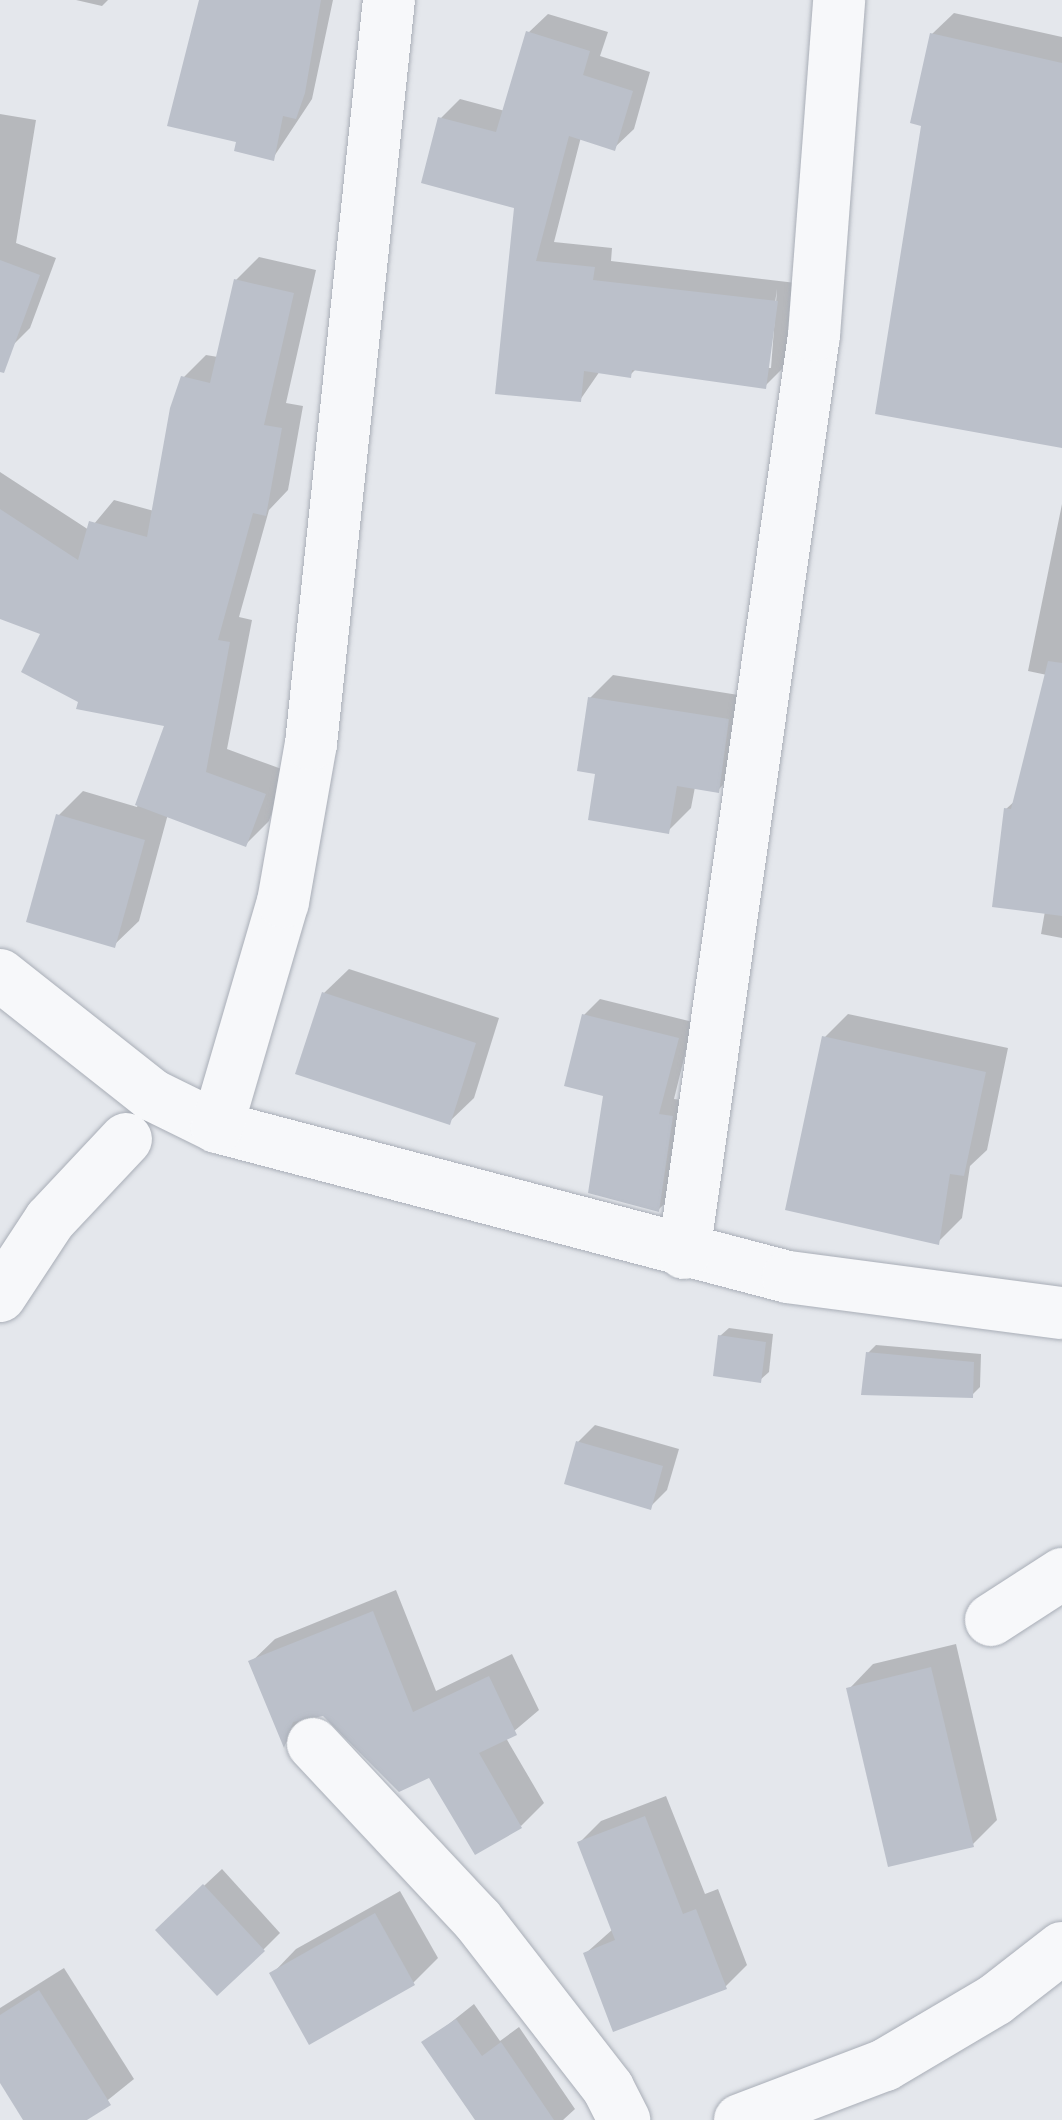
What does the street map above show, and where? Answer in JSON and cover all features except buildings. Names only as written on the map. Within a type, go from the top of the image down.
[{"type":"street","points":[[217,1127],[283,902],[311,744],[388,0]]},
{"type":"street","points":[[684,1253],[814,334],[839,0]]},
{"type":"street","points":[[0,975],[152,1095],[217,1127],[684,1253],[788,1277],[1062,1313]]},
{"type":"street","points":[[0,1296],[50,1220],[126,1140]]},
{"type":"street","points":[[990,1620],[1062,1574]]},
{"type":"street","points":[[313,1744],[476,1919],[608,2088],[624,2120]]},
{"type":"street","points":[[740,2120],[885,2064],[995,2000],[1062,1948]]}]
